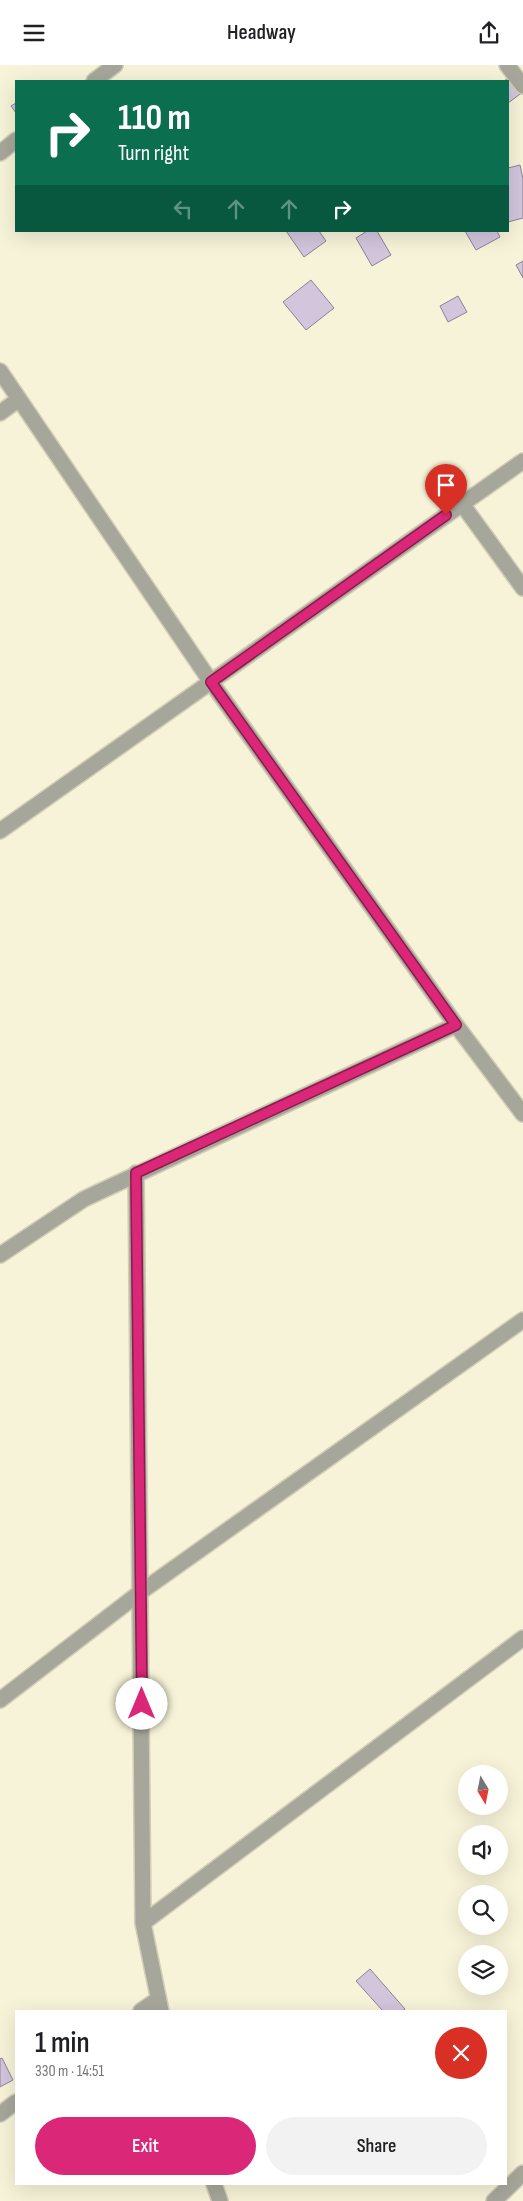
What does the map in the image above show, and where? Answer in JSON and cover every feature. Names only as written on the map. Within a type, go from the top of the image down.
[{"type":"street","points":[[95,80],[115,65]]},
{"type":"street","points":[[507,65],[523,86]]},
{"type":"street","points":[[0,153],[15,141]]},
{"type":"street","points":[[0,371],[211,682],[456,1025],[523,1114]]},
{"type":"street","points":[[0,413],[19,399]]},
{"type":"street","points":[[0,831],[523,461]]},
{"type":"street","points":[[462,504],[523,587]]},
{"type":"street","points":[[0,1255],[84,1199],[136,1173],[456,1025]]},
{"type":"street","points":[[136,1173],[142,1591],[144,1923],[159,2005],[144,2010]]},
{"type":"street","points":[[0,1700],[142,1591],[521,1327]]},
{"type":"street","points":[[144,1923],[523,1638]]},
{"type":"street","points":[[0,2114],[15,2103]]},
{"type":"street","points":[[494,2201],[523,2173]]},
{"type":"street","points":[[214,2185],[220,2201]]},
{"type":"building","points":[[517,72],[523,92],[509,102],[509,80],[505,80]]},
{"type":"building","points":[[15,104],[15,112],[11,106]]},
{"type":"building","points":[[520,165],[523,179],[523,218],[509,222],[509,168]]},
{"type":"building","points":[[287,232],[320,232],[326,241],[304,257]]},
{"type":"building","points":[[365,232],[378,232],[391,255],[372,266],[356,238]]},
{"type":"building","points":[[466,232],[498,232],[500,237],[476,250]]},
{"type":"building","points":[[523,261],[523,278],[516,265]]},
{"type":"building","points":[[311,280],[334,308],[306,330],[283,302]]},
{"type":"building","points":[[458,296],[467,312],[448,322],[440,306]]},
{"type":"building","points":[[370,1969],[405,2009],[382,2010],[356,1981]]},
{"type":"building","points":[[2,2058],[13,2080],[0,2087],[0,2059]]},
{"type":"route","points":[[142,1704],[136,1173],[456,1025],[211,682],[446,515]]}]
